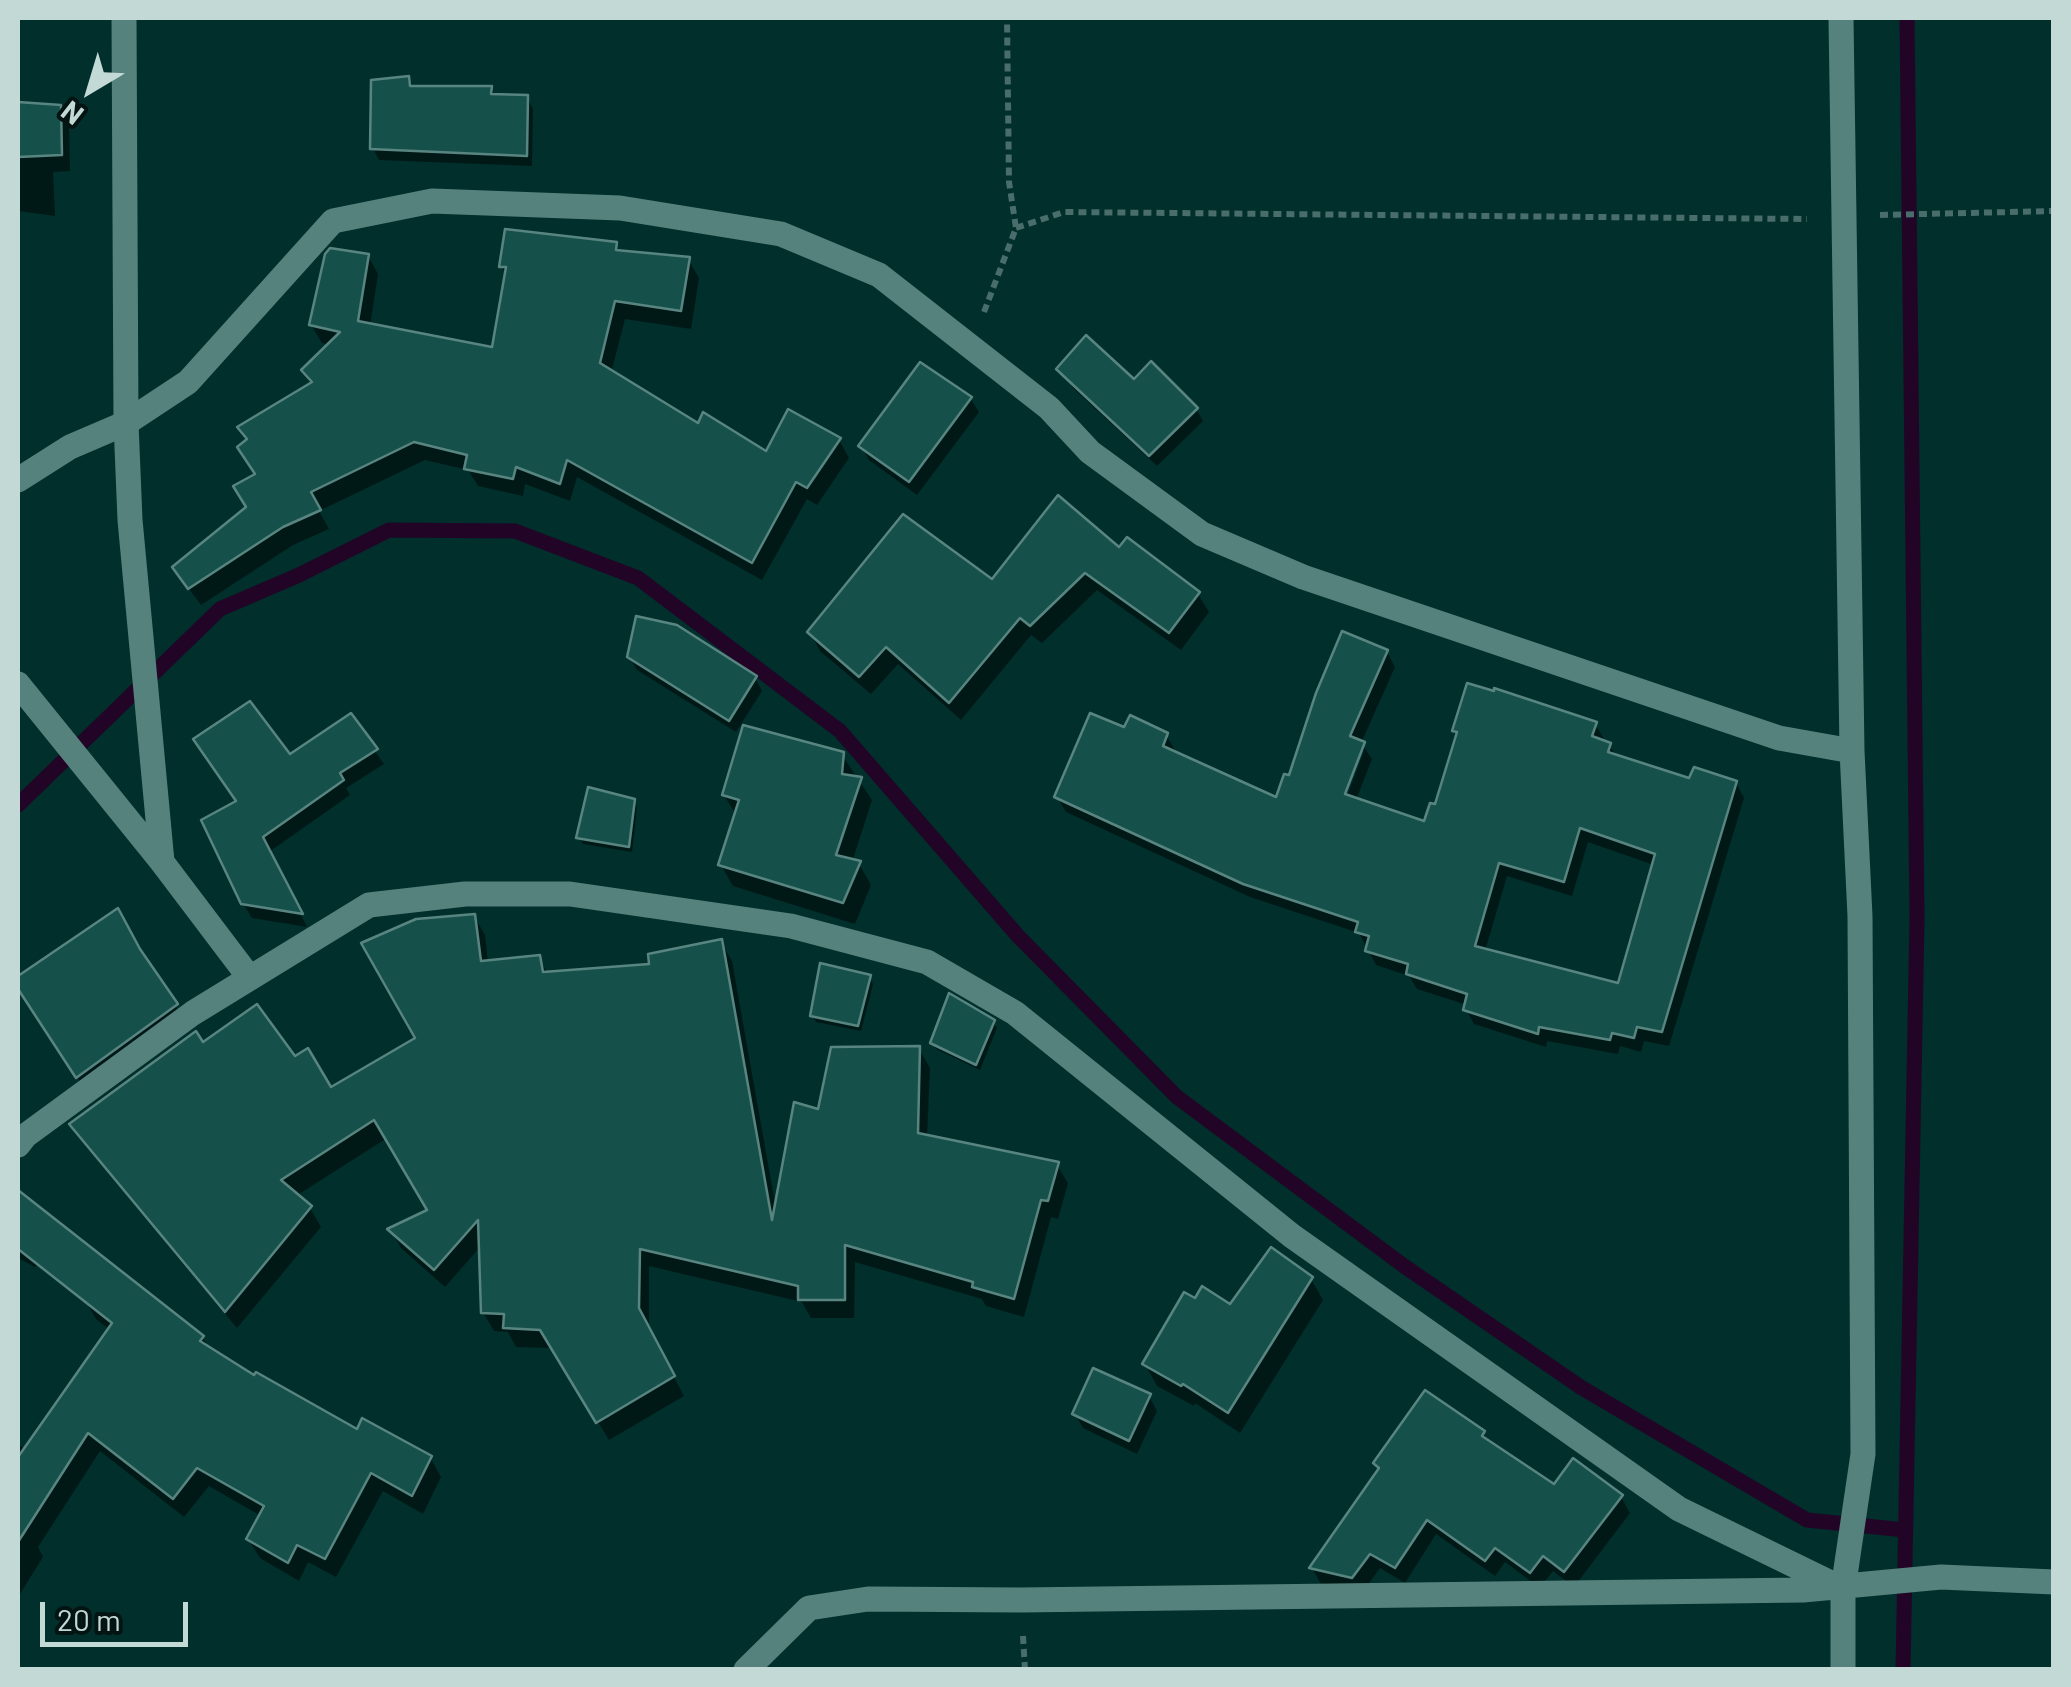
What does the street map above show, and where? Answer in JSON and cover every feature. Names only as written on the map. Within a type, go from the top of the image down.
[{"type":"street","points":[[124,18],[130,520],[162,862]]},
{"type":"street","points":[[1840,18],[1852,751],[1860,916],[1862,1454],[1843,1589],[1843,1670]]},
{"type":"street","points":[[18,480],[70,446],[126,423],[188,382],[333,221],[432,202],[620,208],[781,234],[879,275],[1049,408],[1090,452],[1202,534],[1304,577],[1761,732],[1852,751]]},
{"type":"street","points":[[18,684],[249,977]]},
{"type":"street","points":[[18,1145],[178,1024],[369,905],[465,894],[570,894],[791,926],[927,962],[1016,1014],[1292,1236],[1679,1509],[1843,1589]]},
{"type":"street","points":[[746,1670],[808,1608],[868,1599],[1843,1589],[1878,1582],[1941,1578],[2054,1582]]},
{"type":"path","points":[[970,346],[1016,228],[1010,182],[1007,18]]},
{"type":"path","points":[[1016,228],[1064,212],[1777,221],[2054,211]]},
{"type":"building","points":[[409,76],[410,86],[492,86],[491,94],[528,95],[527,156],[370,149],[371,80]]},
{"type":"building","points":[[18,102],[61,105],[62,155],[18,157]]},
{"type":"building","points":[[505,229],[617,242],[616,250],[690,257],[681,311],[615,301],[600,363],[698,423],[703,412],[766,451],[788,409],[841,438],[807,488],[796,482],[752,563],[567,460],[560,484],[516,467],[513,479],[464,469],[467,455],[414,442],[311,492],[321,510],[283,527],[188,589],[172,567],[246,507],[233,486],[255,474],[237,447],[247,439],[237,427],[312,382],[301,370],[340,332],[309,325],[325,254],[330,248],[369,254],[358,321],[492,347],[506,267],[499,267]]},
{"type":"building","points":[[1086,335],[1134,379],[1151,361],[1198,408],[1149,456],[1056,369]]},
{"type":"building","points":[[920,362],[972,397],[909,482],[858,446]]},
{"type":"building","points":[[1058,495],[1119,547],[1127,537],[1200,592],[1169,633],[1085,573],[1030,626],[1020,618],[949,703],[886,647],[859,677],[807,632],[903,514],[992,579]]},
{"type":"building","points":[[636,616],[677,625],[757,676],[729,721],[627,657]]},
{"type":"building","points":[[1342,631],[1388,650],[1350,736],[1365,742],[1345,794],[1424,821],[1430,803],[1435,804],[1467,683],[1597,722],[1592,736],[1611,743],[1608,752],[1689,778],[1694,767],[1737,781],[1662,1032],[1637,1027],[1634,1038],[1612,1033],[1610,1040],[1539,1027],[1538,1034],[1463,1010],[1467,994],[1406,974],[1408,964],[1365,951],[1369,936],[1355,932],[1358,922],[1243,884],[1054,797],[1090,713],[1124,727],[1130,715],[1168,733],[1163,746],[1276,797],[1284,774],[1289,775]],"holes":[[[1580,828],[1655,854],[1618,983],[1475,946],[1499,863],[1564,882]]]},
{"type":"building","points":[[250,701],[290,754],[351,713],[378,749],[340,773],[344,780],[263,837],[303,914],[241,904],[201,820],[236,801],[193,739]]},
{"type":"building","points":[[743,725],[844,752],[842,774],[862,777],[836,855],[861,861],[843,903],[718,865],[739,800],[722,795]]},
{"type":"building","points":[[588,787],[635,799],[629,847],[576,838]]},
{"type":"building","points":[[118,908],[140,949],[178,1004],[76,1078],[18,989],[18,976]]},
{"type":"building","points":[[475,914],[481,961],[540,955],[543,972],[649,964],[648,954],[722,939],[772,1220],[794,1102],[818,1109],[831,1047],[920,1046],[918,1133],[1059,1162],[1048,1201],[1041,1200],[1014,1299],[972,1287],[973,1282],[845,1245],[845,1300],[798,1300],[798,1286],[640,1249],[639,1308],[675,1376],[596,1423],[540,1330],[503,1328],[504,1314],[481,1313],[478,1220],[434,1270],[387,1229],[427,1210],[374,1120],[281,1180],[312,1206],[225,1312],[69,1124],[196,1031],[203,1042],[257,1004],[295,1056],[308,1048],[331,1087],[415,1038],[361,943],[416,919]]},
{"type":"building","points":[[820,963],[871,975],[858,1026],[810,1016]]},
{"type":"building","points":[[949,993],[995,1020],[976,1065],[930,1043]]},
{"type":"building","points":[[18,1190],[204,1336],[200,1341],[254,1375],[256,1372],[357,1429],[362,1418],[432,1456],[412,1496],[371,1473],[325,1559],[297,1545],[288,1563],[246,1539],[264,1506],[197,1468],[173,1499],[88,1433],[18,1542],[18,1457],[112,1323],[18,1249]]},
{"type":"building","points":[[1271,1247],[1313,1277],[1228,1413],[1142,1364],[1184,1292],[1195,1298],[1202,1286],[1230,1304]]},
{"type":"building","points":[[1093,1368],[1151,1394],[1129,1441],[1072,1414]]},
{"type":"building","points":[[1425,1390],[1485,1431],[1482,1436],[1554,1484],[1573,1458],[1623,1495],[1564,1572],[1543,1556],[1530,1573],[1495,1548],[1485,1561],[1427,1520],[1395,1568],[1370,1554],[1352,1578],[1309,1568],[1379,1468],[1373,1463]]},
{"type":"waterway","points":[[1903,1670],[1917,918],[1907,18]]},
{"type":"waterway","points":[[18,805],[220,609],[389,530],[515,531],[638,578],[840,731],[1018,936],[1177,1097],[1404,1266],[1582,1388],[1807,1520],[1905,1530]]}]
